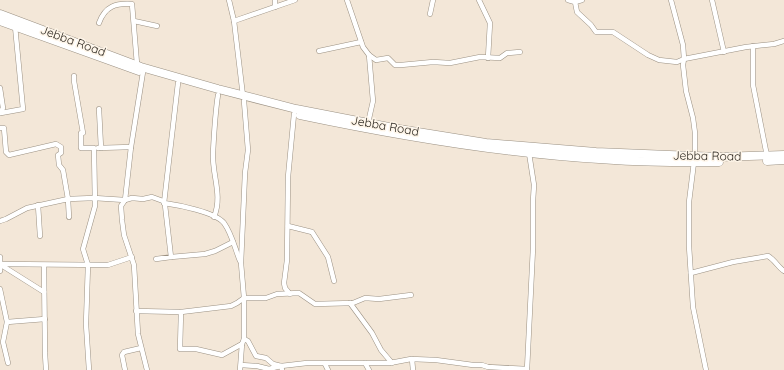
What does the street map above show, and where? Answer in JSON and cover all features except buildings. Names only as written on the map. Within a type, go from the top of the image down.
[{"type":"highway","name":"Jebba Road","points":[[0,14],[137,64],[244,98],[368,123],[486,143],[623,154],[694,159],[784,155]]},
{"type":"highway","points":[[0,21],[143,72],[218,95],[244,98],[294,114],[423,139],[529,153],[645,162],[694,159],[784,160]]},
{"type":"street","points":[[229,0],[234,21],[244,98],[248,150],[245,173],[241,262],[244,298],[243,342],[240,368],[257,366],[269,369],[307,363],[392,363],[412,359],[436,360],[488,367],[527,369],[533,255],[534,185],[529,153]]},
{"type":"street","points":[[275,0],[275,7]]},
{"type":"street","points":[[234,21],[295,0]]},
{"type":"street","points":[[347,0],[363,47],[369,55],[376,60],[388,58],[395,65],[401,65],[450,62],[480,57],[500,58],[507,53],[520,52]]},
{"type":"street","points":[[430,14],[433,0]]},
{"type":"street","points":[[479,0],[490,23],[488,58]]},
{"type":"street","points":[[568,0],[576,2],[582,0]]},
{"type":"street","points":[[671,0],[683,45],[683,65],[686,91],[695,133],[694,159],[689,202],[689,246],[693,306],[706,370]]},
{"type":"street","points":[[712,0],[724,52]]},
{"type":"street","points":[[99,23],[102,16],[115,4],[132,2],[137,64]]},
{"type":"street","points":[[576,2],[577,12],[596,32],[613,32],[648,55],[659,60],[677,62],[684,59],[753,46],[774,44],[784,40]]},
{"type":"street","points":[[134,21],[157,26]]},
{"type":"street","points":[[0,113],[23,110],[15,26]]},
{"type":"street","points":[[319,51],[361,42]]},
{"type":"street","points":[[753,46],[754,85],[767,156]]},
{"type":"street","points":[[368,123],[373,101],[369,55]]},
{"type":"street","points":[[143,72],[131,147],[125,200],[121,206],[124,236],[132,257],[135,274],[138,334],[148,370]]},
{"type":"street","points":[[74,76],[83,133],[81,133],[81,148],[131,147]]},
{"type":"street","points":[[171,257],[164,203],[178,83]]},
{"type":"street","points":[[0,88],[3,108],[0,113]]},
{"type":"street","points":[[214,217],[217,209],[218,197],[213,153],[218,95]]},
{"type":"street","points":[[99,109],[101,148]]},
{"type":"street","points":[[290,294],[285,288],[284,283],[287,260],[288,176],[294,114]]},
{"type":"street","points":[[0,128],[4,128],[6,152],[9,155],[56,144],[61,147],[61,153],[58,155],[58,165],[63,170],[68,199],[69,217]]},
{"type":"street","points":[[89,370],[86,324],[88,265],[83,249],[95,206],[94,148]]},
{"type":"street","points":[[0,221],[27,208],[68,199],[94,198],[125,200],[132,198],[143,199],[152,197],[164,203],[190,208],[223,222],[241,262]]},
{"type":"street","points":[[38,205],[40,236]]},
{"type":"street","points":[[288,226],[312,232],[328,257],[334,281]]},
{"type":"street","points":[[156,259],[205,254],[233,242]]},
{"type":"street","points":[[691,273],[733,262],[768,256],[775,260],[778,267],[784,271]]},
{"type":"street","points":[[0,257],[0,271]]},
{"type":"street","points":[[0,264],[108,265],[132,257]]},
{"type":"street","points":[[0,264],[44,292]]},
{"type":"street","points":[[44,265],[46,370]]},
{"type":"street","points":[[0,289],[7,322],[3,342],[8,363]]},
{"type":"street","points":[[136,311],[181,312],[231,306],[242,301],[244,298],[266,298],[277,294],[299,293],[315,304],[350,303],[365,298],[379,299],[412,295]]},
{"type":"street","points":[[350,303],[372,333],[381,350],[392,363]]},
{"type":"street","points":[[181,312],[180,349],[196,349],[222,355],[248,340],[256,356],[266,358],[281,368]]},
{"type":"street","points":[[7,322],[45,319]]},
{"type":"street","points":[[125,370],[122,355],[124,352],[141,348]]},
{"type":"street","points":[[412,359],[413,370]]},
{"type":"street","points":[[365,363],[369,370]]},
{"type":"street","points":[[325,364],[328,370]]}]
